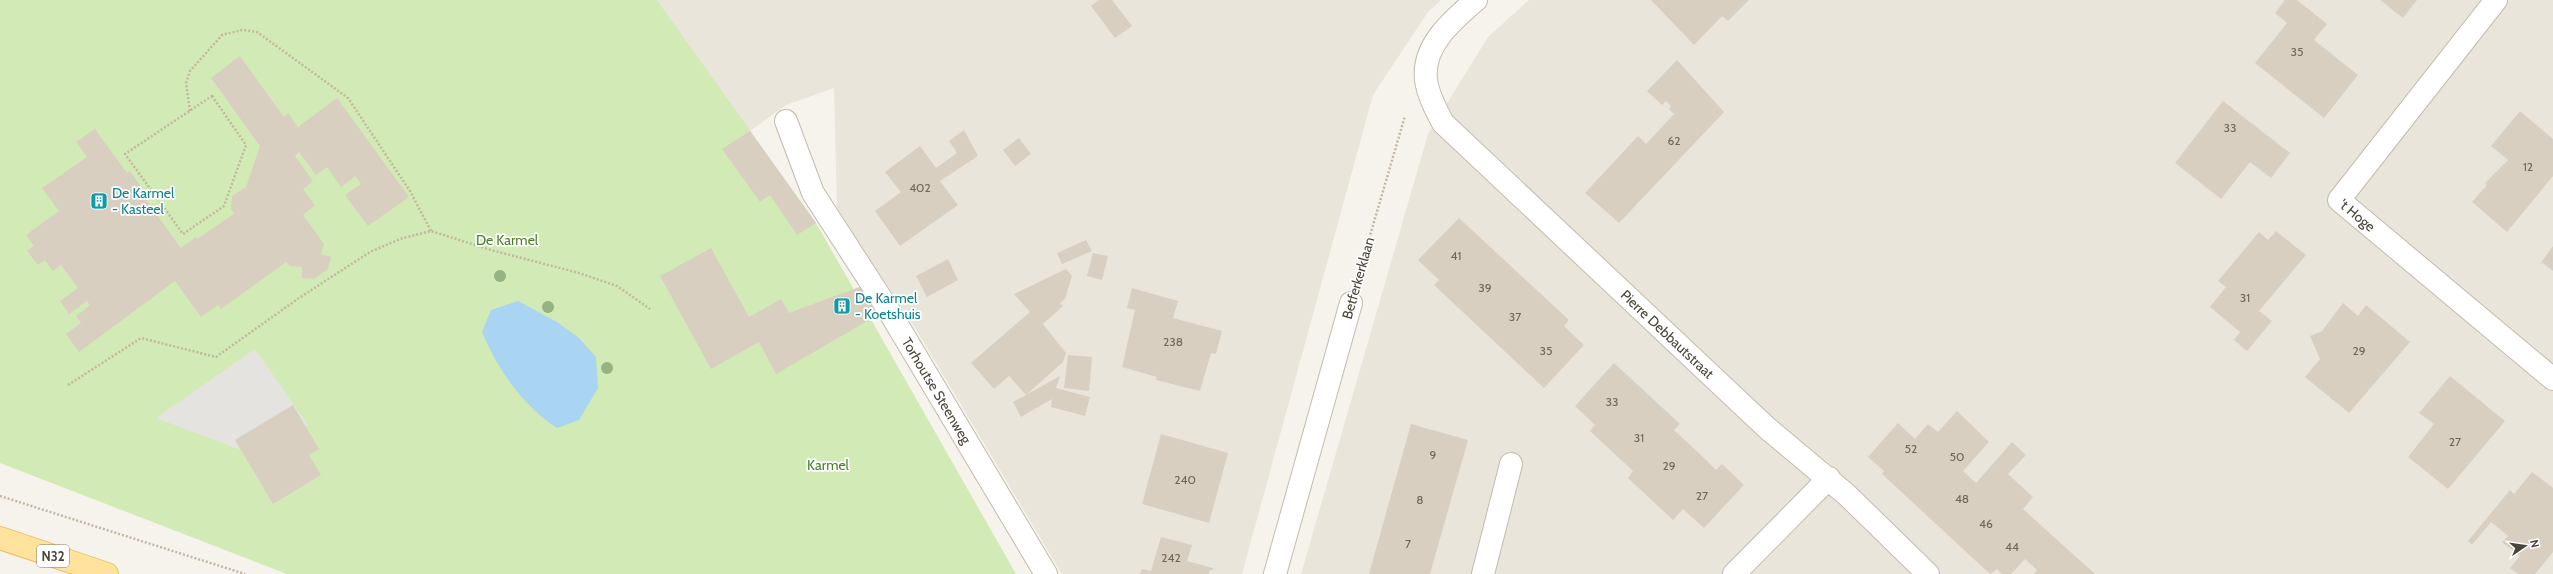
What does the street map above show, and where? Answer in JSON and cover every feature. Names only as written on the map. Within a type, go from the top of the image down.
[{"type":"main road","name":"N32","points":[[0,538],[107,574]]},
{"type":"street","points":[[1426,80],[1430,58],[1436,41],[1447,26],[1476,0]]},
{"type":"street","name":"'t Hoge","points":[[2496,0],[2339,200],[2553,379]]},
{"type":"street","name":"Pierre Debbautstraat","points":[[1426,80],[1431,99],[1442,123],[1767,428],[1829,478],[1928,574]]},
{"type":"street","name":"Torhoutse Steenweg","points":[[786,121],[813,193],[886,306],[1046,574]]},
{"type":"street","name":"Betferkerklaan","points":[[1275,574],[1351,303]]},
{"type":"street","points":[[1483,574],[1511,464]]},
{"type":"street","points":[[1734,574],[1829,478]]},
{"type":"path","points":[[190,111],[186,83],[190,71],[222,35],[242,30],[257,32],[348,98],[410,190],[431,232]]},
{"type":"path","name":"Betferkerklaan","points":[[1351,303],[1403,120],[1426,80]]},
{"type":"path","points":[[212,96],[246,145],[224,206],[183,234],[125,154],[190,111],[212,96]]},
{"type":"path","points":[[68,385],[141,338],[216,357],[299,298],[370,252],[400,239],[431,232],[598,279],[617,286],[650,309]]},
{"type":"path","points":[[0,496],[245,574]]},
{"type":"shaded area","points":[[657,0],[1441,0],[1428,12],[1373,95],[1242,574],[1062,574],[914,326],[837,210],[834,88],[786,105],[750,131]]},
{"type":"shaded area","points":[[1529,0],[2553,0],[2553,574],[1301,574],[1428,134],[1488,37]]},
{"type":"shaded area","points":[[255,349],[308,425],[273,462],[156,418]]},
{"type":"green space","name":"De Karmel","points":[[0,0],[657,0],[816,223],[1016,574],[287,574],[0,463]]},
{"type":"water","points":[[518,301],[557,322],[579,338],[596,357],[598,388],[579,420],[557,428],[545,419],[533,409],[513,386],[488,346],[482,332],[491,310]]},
{"type":"building","points":[[1099,0],[1112,0],[1132,26],[1115,38],[1091,6]]},
{"type":"building","points":[[1651,0],[1749,0],[1728,21],[1722,16],[1694,45]]},
{"type":"building","points":[[2285,0],[2297,0],[2327,24],[2314,40],[2358,75],[2324,118],[2255,63],[2287,23],[2275,13]]},
{"type":"building","points":[[2380,0],[2417,0],[2403,18]]},
{"type":"building","name":"De Karmel - Kasteel","points":[[240,56],[284,117],[288,113],[298,127],[337,98],[409,197],[368,226],[345,195],[361,184],[356,176],[341,187],[327,167],[316,175],[299,152],[295,156],[313,181],[303,189],[315,205],[303,215],[324,244],[321,254],[331,257],[328,269],[314,279],[302,278],[302,267],[290,266],[286,262],[221,309],[218,305],[201,317],[175,281],[79,352],[66,334],[81,323],[76,316],[90,305],[87,301],[69,314],[60,301],[78,288],[61,265],[53,271],[45,260],[38,265],[27,251],[34,246],[26,235],[59,211],[42,188],[87,157],[76,142],[95,129],[127,173],[130,171],[147,195],[144,197],[181,248],[196,237],[197,239],[234,214],[231,209],[232,196],[246,187],[260,146],[211,78]]},
{"type":"building","points":[[1677,60],[1724,112],[1619,223],[1585,193],[1638,136],[1646,144],[1674,114],[1669,109],[1671,106],[1666,101],[1662,105],[1647,91]]},
{"type":"building","points":[[2223,101],[2290,153],[2271,178],[2250,162],[2221,199],[2175,163]]},
{"type":"building","points":[[2520,111],[2553,139],[2553,176],[2507,232],[2472,202],[2487,185],[2485,183],[2508,160],[2491,146]]},
{"type":"building","points":[[964,130],[978,156],[940,181],[958,205],[900,246],[875,211],[901,192],[885,172],[920,146],[936,168],[957,153],[949,141]]},
{"type":"building","points":[[750,131],[816,223],[797,235],[770,195],[760,202],[722,149]]},
{"type":"building","points":[[1019,138],[1031,154],[1015,166],[1003,150]]},
{"type":"building","points":[[1459,218],[1569,320],[1564,326],[1584,345],[1544,388],[1434,285],[1439,280],[1418,260]]},
{"type":"building","points":[[2276,231],[2306,255],[2259,311],[2272,321],[2247,351],[2234,340],[2240,332],[2210,307],[2226,287],[2218,281],[2259,232],[2268,240]]},
{"type":"building","points":[[1086,240],[1092,251],[1062,264],[1057,253]]},
{"type":"building","points":[[2553,246],[2553,271],[2543,263],[2540,264]]},
{"type":"building","name":"De Karmel - Koetshuis","points":[[711,248],[749,317],[781,299],[789,313],[862,286],[881,313],[776,374],[759,342],[711,369],[660,276]]},
{"type":"building","points":[[1093,253],[1108,256],[1102,280],[1087,276]]},
{"type":"building","points":[[948,259],[958,280],[927,297],[916,276]]},
{"type":"building","points":[[1066,269],[1072,276],[1065,299],[1060,303],[1063,306],[1043,324],[1066,353],[1063,362],[1026,395],[1009,376],[994,389],[971,363],[1030,312],[1014,294]]},
{"type":"building","points":[[1132,288],[1178,301],[1173,318],[1222,331],[1216,354],[1211,353],[1200,391],[1156,380],[1157,377],[1122,367],[1135,310],[1127,308]]},
{"type":"building","points":[[2343,303],[2358,316],[2366,305],[2410,342],[2349,413],[2305,377],[2320,359],[2310,336],[2322,331]]},
{"type":"building","points":[[1068,355],[1092,357],[1089,391],[1064,388]]},
{"type":"building","points":[[1614,363],[1680,424],[1674,430],[1716,470],[1722,464],[1744,485],[1704,528],[1683,509],[1673,520],[1628,478],[1633,471],[1590,431],[1595,425],[1575,406]]},
{"type":"building","points":[[1060,376],[1056,388],[1090,397],[1085,416],[1051,407],[1052,399],[1021,417],[1013,402]]},
{"type":"building","points":[[2450,376],[2505,421],[2448,489],[2408,457],[2434,424],[2419,413]]},
{"type":"building","points":[[293,405],[319,449],[309,455],[321,475],[273,504],[235,440]]},
{"type":"building","points":[[1957,411],[1989,442],[1963,471],[1976,483],[2012,442],[2026,455],[2008,474],[2033,497],[2023,509],[2095,574],[2034,574],[2037,570],[2025,559],[2011,574],[2002,574],[1997,569],[1990,574],[1882,474],[1884,471],[1868,457],[1898,423],[1915,439],[1928,424],[1938,432]]},
{"type":"building","points":[[1411,424],[1468,440],[1430,574],[1369,574]]},
{"type":"building","points":[[1161,434],[1228,453],[1209,523],[1142,504]]},
{"type":"building","points":[[2532,472],[2553,488],[2553,552],[2535,574],[2518,574],[2510,568],[2520,556],[2502,542],[2508,536],[2491,522],[2472,545],[2468,541],[2510,490],[2514,494]]},
{"type":"building","points":[[1161,537],[1192,545],[1187,561],[1213,568],[1213,570],[1210,570],[1209,574],[1140,574],[1142,569],[1151,571]]},
{"type":"place","name":"De Karmel - Kasteel","points":[[99,201]]},
{"type":"place","name":"De Karmel - Koetshuis","points":[[842,306]]},
{"type":"park label","name":"Karmel","points":[[828,465]]}]
